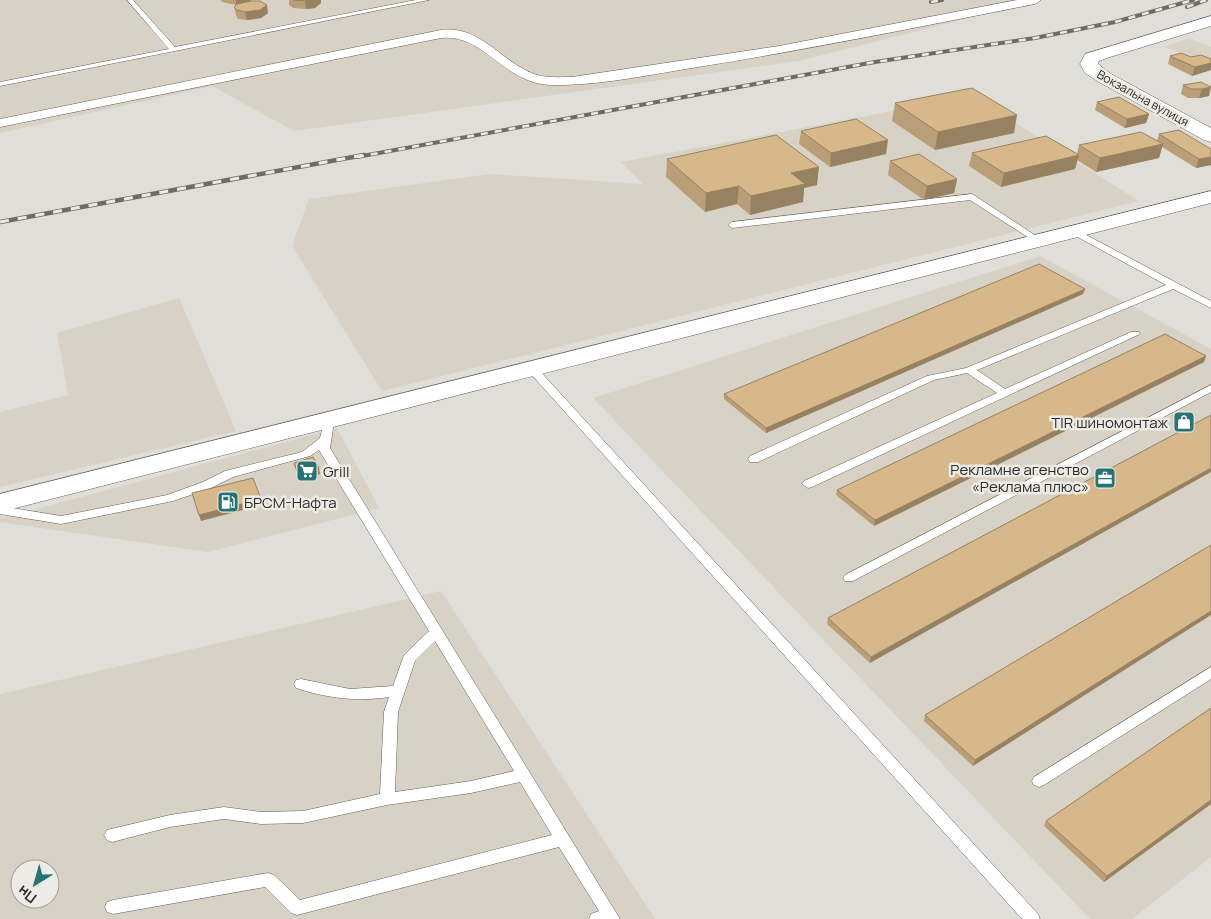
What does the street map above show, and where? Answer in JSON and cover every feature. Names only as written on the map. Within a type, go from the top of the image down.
[{"type":"main road","name":"Вокзальна вулиця","points":[[1211,21],[1101,54],[1092,58],[1089,64],[1091,69],[1105,78],[1211,136]]},
{"type":"main road","points":[[0,503],[327,431],[533,370],[1211,197]]},
{"type":"street","points":[[0,122],[414,38],[450,33],[466,36],[477,41],[528,76],[563,82],[779,50],[1035,0]]},
{"type":"lane","points":[[130,0],[174,50]]},
{"type":"lane","points":[[0,84],[424,0]]},
{"type":"lane","points":[[732,225],[972,197],[1040,241]]},
{"type":"lane","points":[[1075,232],[1211,305]]},
{"type":"lane","points":[[754,459],[931,378],[969,370],[1174,285]]},
{"type":"lane","points":[[808,484],[1135,334]]},
{"type":"lane","points":[[533,370],[1032,919]]},
{"type":"lane","points":[[969,370],[1006,394]]},
{"type":"lane","points":[[849,578],[1211,388]]},
{"type":"lane","points":[[0,510],[61,520],[169,498],[207,485],[229,474],[306,454],[327,431]]},
{"type":"lane","points":[[327,431],[324,448],[563,839],[606,918]]},
{"type":"lane","points":[[387,799],[390,712],[409,659],[437,632]]},
{"type":"lane","points":[[1039,781],[1211,672]]},
{"type":"lane","points":[[301,684],[334,694],[362,696],[398,691]]},
{"type":"lane","points":[[112,835],[170,821],[224,812],[261,818],[303,817],[387,799],[472,787],[524,775]]},
{"type":"lane","points":[[113,907],[268,880],[297,908],[563,839]]},
{"type":"shaded area","points":[[0,0],[1041,0],[798,61],[294,131],[212,86],[0,133]]},
{"type":"shaded area","points":[[1188,38],[1211,47],[1211,65],[1165,47]]},
{"type":"shaded area","points":[[973,96],[1139,201],[382,391],[292,246],[309,199],[490,174],[643,184],[621,162]]},
{"type":"shaded area","points":[[1040,256],[1211,349],[1211,857],[1132,919],[1090,919],[593,398]]},
{"type":"shaded area","points":[[179,298],[236,431],[0,487],[0,412],[68,395],[57,333]]},
{"type":"shaded area","points":[[337,428],[379,508],[208,552],[0,522],[0,519]]},
{"type":"shaded area","points":[[441,591],[655,919],[0,919],[0,694]]},
{"type":"building","points":[[260,1],[267,5],[260,10],[245,12],[234,7],[237,4]]},
{"type":"building","points":[[1181,53],[1191,57],[1201,55],[1211,59],[1211,63],[1195,67],[1170,56]]},
{"type":"building","points":[[1201,82],[1211,87],[1191,89],[1183,85]]},
{"type":"building","points":[[972,88],[1017,115],[938,132],[895,103]]},
{"type":"building","points":[[1119,97],[1149,114],[1127,119],[1097,102]]},
{"type":"building","points":[[856,119],[888,140],[831,153],[801,131]]},
{"type":"building","points":[[1179,130],[1211,149],[1211,157],[1199,159],[1159,134]]},
{"type":"building","points":[[1141,132],[1163,144],[1100,158],[1079,145]]},
{"type":"building","points":[[776,135],[819,167],[791,173],[805,184],[751,196],[739,186],[706,193],[667,159]]},
{"type":"building","points":[[1046,136],[1079,155],[1004,173],[972,153]]},
{"type":"building","points":[[919,154],[957,179],[927,186],[890,161]]},
{"type":"building","points":[[1039,264],[1085,289],[766,428],[724,394]]},
{"type":"building","points":[[1165,334],[1206,356],[875,520],[837,490]]},
{"type":"building","points":[[1211,415],[1211,468],[871,657],[828,618]]},
{"type":"building","points":[[313,457],[319,468],[299,474],[294,463]]},
{"type":"building","points":[[253,478],[261,499],[199,515],[192,493]]},
{"type":"building","points":[[1211,545],[1211,611],[975,760],[925,715]]},
{"type":"building","points":[[1211,708],[1211,800],[1107,876],[1046,821]]},
{"type":"railway","points":[[931,2],[942,0]]},
{"type":"railway","points":[[357,157],[875,62],[1035,38],[1115,22],[1193,0]]},
{"type":"railway","points":[[1187,7],[1206,0]]},
{"type":"railway","points":[[0,222],[364,155]]},
{"type":"place","name":"TIR шиномонтаж","points":[[1184,422]]},
{"type":"place","name":"Grill","points":[[307,471]]},
{"type":"place","name":"Рекламне агенство «Реклама плюс»","points":[[1105,478]]},
{"type":"place","name":"БРСМ-Нафта","points":[[228,502]]}]
